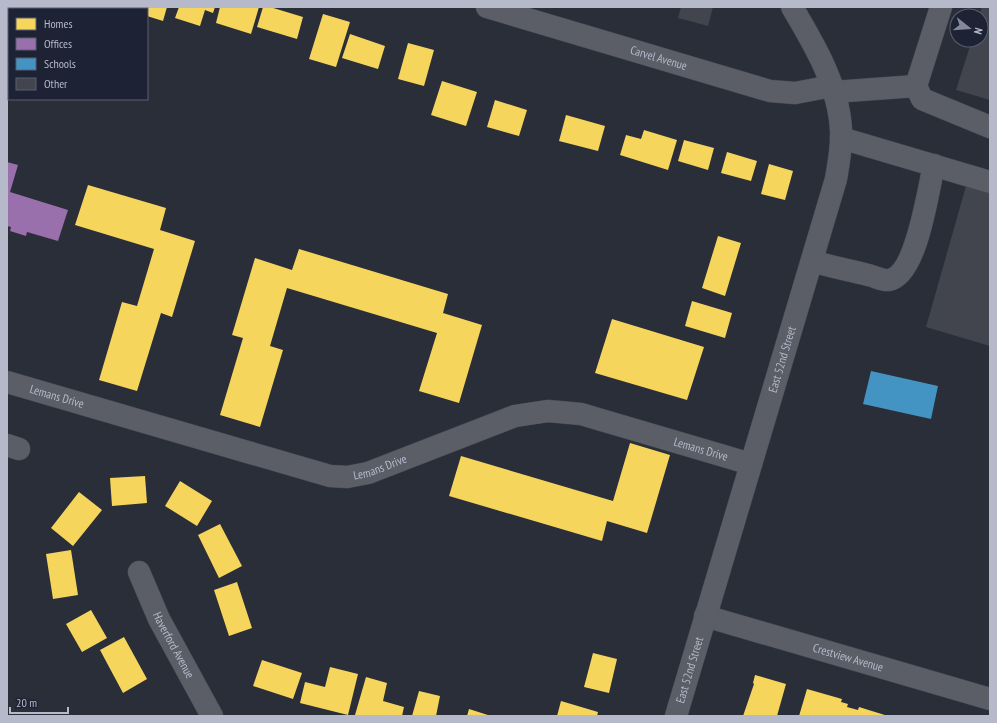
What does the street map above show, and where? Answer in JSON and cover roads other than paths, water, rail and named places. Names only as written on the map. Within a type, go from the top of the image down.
[{"type":"street","name":"Carvel Avenue","points":[[487,7],[770,91],[795,93],[833,89],[916,86]]},
{"type":"street","name":"East 52nd Street","points":[[676,716],[836,179],[841,138],[840,116],[833,89],[818,54],[792,7]]},
{"type":"street","points":[[941,7],[916,86],[922,99],[990,127]]},
{"type":"street","points":[[841,138],[990,182]]},
{"type":"street","points":[[812,261],[830,267],[888,280],[901,273],[908,262],[919,234],[934,165]]},
{"type":"street","name":"Lemans Drive","points":[[7,382],[330,476],[347,477],[368,473],[506,418],[538,411],[581,414],[751,464]]},
{"type":"street","name":"Haverford Avenue","points":[[139,572],[160,619],[212,716]]},
{"type":"street","name":"Crestview Avenue","points":[[705,616],[990,699]]}]
